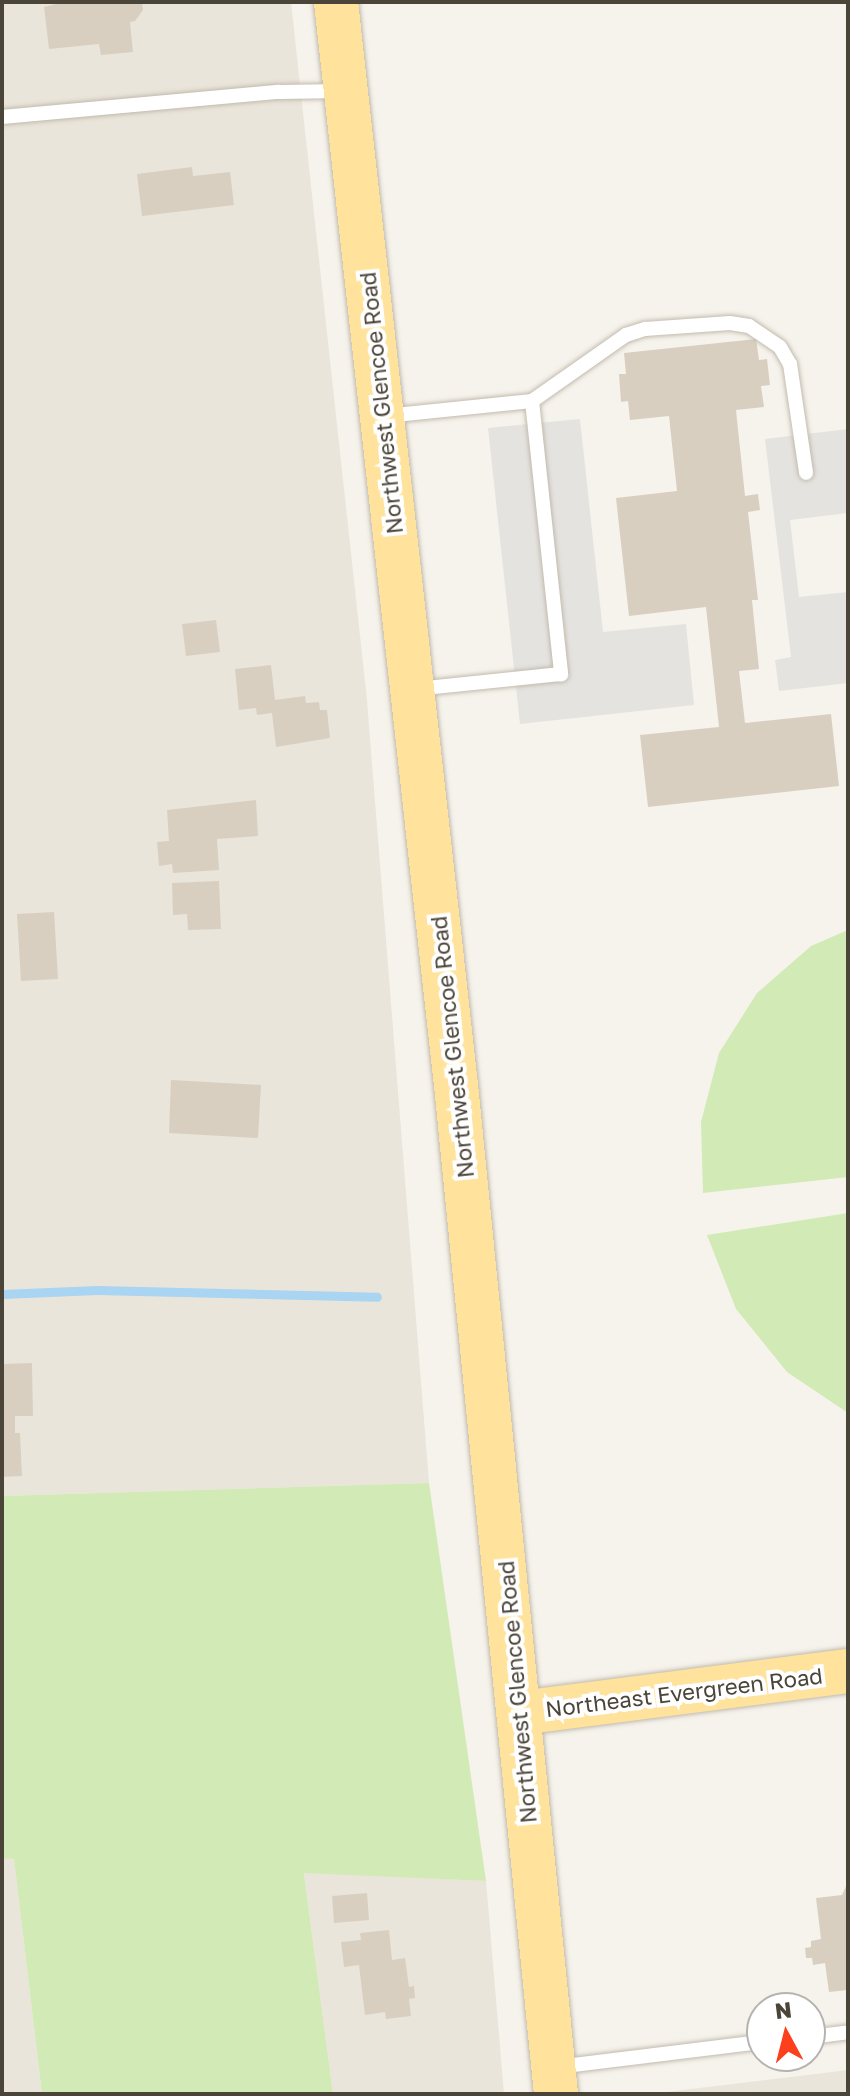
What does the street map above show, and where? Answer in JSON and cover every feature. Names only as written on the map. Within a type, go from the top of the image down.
[{"type":"main road","name":"Northwest Glencoe Road","points":[[336,2],[413,690],[520,1713],[554,2080]]},
{"type":"main road","name":"Northeast Evergreen Road","points":[[520,1713],[848,1671]]},
{"type":"lane","points":[[2,117],[279,92],[346,91]]},
{"type":"lane","points":[[382,416],[532,401],[626,335],[645,329],[730,323],[749,326],[780,347],[790,364],[806,473]]},
{"type":"lane","points":[[413,690],[561,674],[532,401]]},
{"type":"lane","points":[[826,2035],[848,2032]]},
{"type":"lane","points":[[554,2080],[746,2045]]},
{"type":"shaded area","points":[[2,2],[291,2],[367,700],[429,1483],[2,1496]]},
{"type":"shaded area","points":[[580,419],[603,632],[686,624],[694,705],[520,724],[488,428]]},
{"type":"shaded area","points":[[848,429],[848,513],[790,520],[799,597],[848,592],[848,683],[779,691],[775,660],[791,657],[765,439]]},
{"type":"shaded area","points":[[2,1858],[14,1858],[42,2094],[2,2094]]},
{"type":"shaded area","points":[[304,1872],[486,1881],[504,2094],[333,2094]]},
{"type":"shaded area","points":[[848,2070],[848,2094],[650,2094]]},
{"type":"green space","points":[[848,930],[848,1177],[703,1193],[701,1122],[719,1053],[757,993],[811,946]]},
{"type":"green space","points":[[848,1213],[848,1413],[787,1372],[736,1309],[707,1235]]},
{"type":"green space","points":[[429,1483],[486,1881],[304,1873],[333,2094],[42,2094],[14,1859],[2,1858],[2,1496]]},
{"type":"building","points":[[65,2],[142,2],[143,10],[135,21],[130,22],[133,52],[101,55],[99,44],[49,49],[44,7]]},
{"type":"building","points":[[192,167],[193,176],[230,172],[234,205],[142,216],[137,174]]},
{"type":"building","points":[[756,339],[759,360],[767,359],[770,385],[761,386],[764,407],[736,410],[745,496],[758,494],[760,510],[748,512],[758,600],[752,600],[759,669],[739,671],[745,723],[831,714],[839,786],[648,807],[640,735],[719,727],[706,607],[629,616],[616,498],[677,491],[669,416],[630,420],[628,401],[621,402],[619,374],[626,374],[624,353]]},
{"type":"building","points":[[216,620],[220,652],[186,656],[182,624]]},
{"type":"building","points":[[271,665],[275,700],[305,696],[306,703],[319,702],[320,710],[327,710],[330,738],[276,747],[272,713],[257,715],[256,708],[239,710],[235,669]]},
{"type":"building","points":[[256,800],[258,836],[217,839],[219,870],[173,873],[172,864],[159,866],[157,842],[169,841],[167,810]]},
{"type":"building","points":[[219,881],[221,929],[188,930],[187,914],[173,915],[172,883]]},
{"type":"building","points":[[54,912],[58,979],[21,981],[17,914]]},
{"type":"building","points":[[171,1080],[261,1085],[258,1138],[169,1133]]},
{"type":"building","points":[[32,1363],[33,1416],[15,1416],[15,1433],[20,1433],[22,1476],[2,1477],[2,1364]]},
{"type":"building","points":[[848,1882],[848,1990],[829,1992],[825,1963],[813,1965],[812,1958],[806,1958],[805,1948],[811,1947],[811,1941],[821,1939],[816,1898],[842,1895]]},
{"type":"building","points":[[367,1893],[369,1920],[334,1923],[332,1896]]},
{"type":"building","points":[[389,1930],[392,1960],[405,1958],[409,1987],[414,1986],[415,1998],[409,1999],[411,2016],[386,2019],[385,2012],[365,2015],[359,1965],[344,1967],[341,1942],[361,1940],[360,1933]]},
{"type":"waterway","points":[[2,1294],[97,1290],[377,1297]]}]
